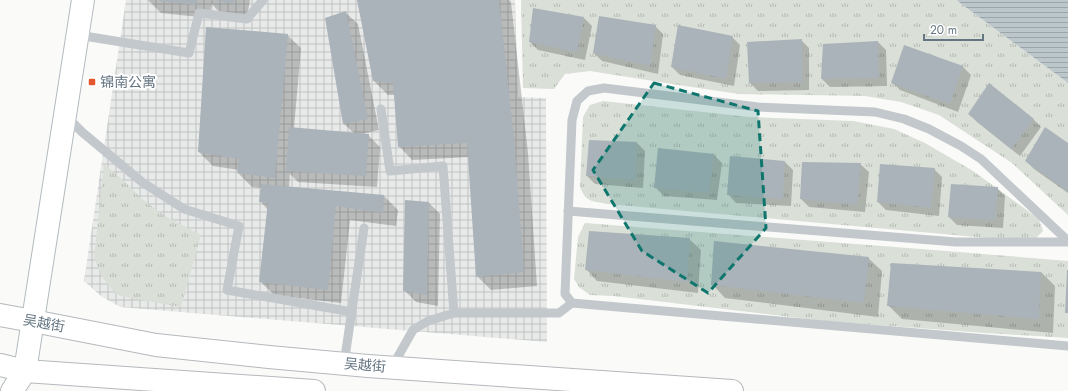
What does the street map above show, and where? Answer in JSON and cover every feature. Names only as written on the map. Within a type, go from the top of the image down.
[{"type":"main road","points":[[12,391],[26,381],[33,320],[83,0]]},
{"type":"main road","name":"吴越街","points":[[0,316],[33,320],[156,345],[269,357],[344,364],[732,391]]},
{"type":"main road","points":[[0,365],[26,381],[314,391]]},
{"type":"lane","points":[[78,34],[189,52],[199,13],[247,19],[263,0]]},
{"type":"lane","points":[[572,303],[565,294],[572,120],[577,101],[588,91],[604,88],[758,107],[875,112],[904,119],[929,129],[961,146],[981,159],[1068,242]]},
{"type":"lane","points":[[381,109],[390,171],[443,166],[454,313]]},
{"type":"lane","points":[[65,115],[82,132],[142,182],[184,208],[238,226],[227,290],[352,312]]},
{"type":"lane","points":[[568,211],[956,242],[1068,242]]},
{"type":"lane","points":[[344,364],[364,228]]},
{"type":"lane","points":[[392,367],[413,330],[428,320],[454,313],[560,313],[572,303],[1068,346]]},
{"type":"highlighted area","points":[[654,83],[758,111],[766,228],[708,293],[642,251],[593,170]]},
{"type":"shaded area","points":[[126,0],[515,0],[518,97],[546,98],[547,342],[120,307],[101,296],[84,281]]},
{"type":"shaded area","points":[[956,0],[1068,0],[1068,83]]},
{"type":"green space","points":[[521,0],[956,0],[1068,83],[1068,215],[1012,163],[939,115],[901,102],[865,96],[739,94],[590,71],[565,74],[554,89],[523,88]]},
{"type":"green space","points":[[603,101],[749,117],[853,121],[894,129],[925,143],[973,171],[1039,219],[1043,231],[1032,242],[594,202],[585,196],[580,187],[583,117],[590,105]]},
{"type":"green space","points":[[104,164],[141,198],[165,216],[201,235],[181,307],[120,296],[112,290],[103,278],[94,258]]},
{"type":"green space","points":[[585,223],[1068,261],[1068,338],[824,321],[614,296],[590,295],[579,287],[574,279],[578,237]]},
{"type":"building","points":[[160,0],[197,0],[196,5]]},
{"type":"building","points":[[217,0],[234,0],[233,4]]},
{"type":"building","points":[[357,0],[499,0],[514,139],[524,272],[476,277],[467,143],[398,147],[393,83],[373,81]]},
{"type":"building","points":[[533,8],[584,17],[577,52],[529,42]]},
{"type":"building","points":[[346,11],[368,119],[343,124],[325,18]]},
{"type":"building","points":[[599,16],[656,25],[650,66],[593,53]]},
{"type":"building","points":[[678,25],[733,36],[726,79],[671,67]]},
{"type":"building","points":[[206,27],[288,34],[275,178],[237,173],[239,159],[198,152]]},
{"type":"building","points":[[802,39],[802,82],[749,83],[747,42]]},
{"type":"building","points":[[878,41],[879,78],[821,79],[823,44]]},
{"type":"building","points":[[904,45],[963,66],[950,104],[891,83]]},
{"type":"building","points":[[989,83],[1034,119],[1011,149],[968,114]]},
{"type":"building","points":[[289,127],[369,134],[366,176],[286,171]]},
{"type":"building","points":[[1045,127],[1068,143],[1068,192],[1025,161]]},
{"type":"building","points":[[589,140],[637,142],[635,180],[586,176]]},
{"type":"building","points":[[658,148],[714,154],[709,193],[654,188]]},
{"type":"building","points":[[730,156],[785,161],[783,199],[727,195]]},
{"type":"building","points":[[802,162],[861,163],[857,205],[800,199]]},
{"type":"building","points":[[880,164],[935,168],[931,208],[877,202]]},
{"type":"building","points":[[261,184],[384,195],[383,213],[336,206],[328,290],[259,282],[268,202],[259,202]]},
{"type":"building","points":[[951,184],[998,187],[995,220],[948,217]]},
{"type":"building","points":[[405,200],[429,202],[427,295],[403,291]]},
{"type":"building","points":[[589,231],[690,238],[687,282],[585,270]]},
{"type":"building","points":[[714,241],[869,257],[864,303],[711,285]]},
{"type":"building","points":[[891,263],[1041,272],[1039,319],[887,306]]},
{"type":"building","points":[[1067,270],[1068,313],[1065,313]]},
{"type":"place","name":"锦南公寓","points":[[92,82]]}]
